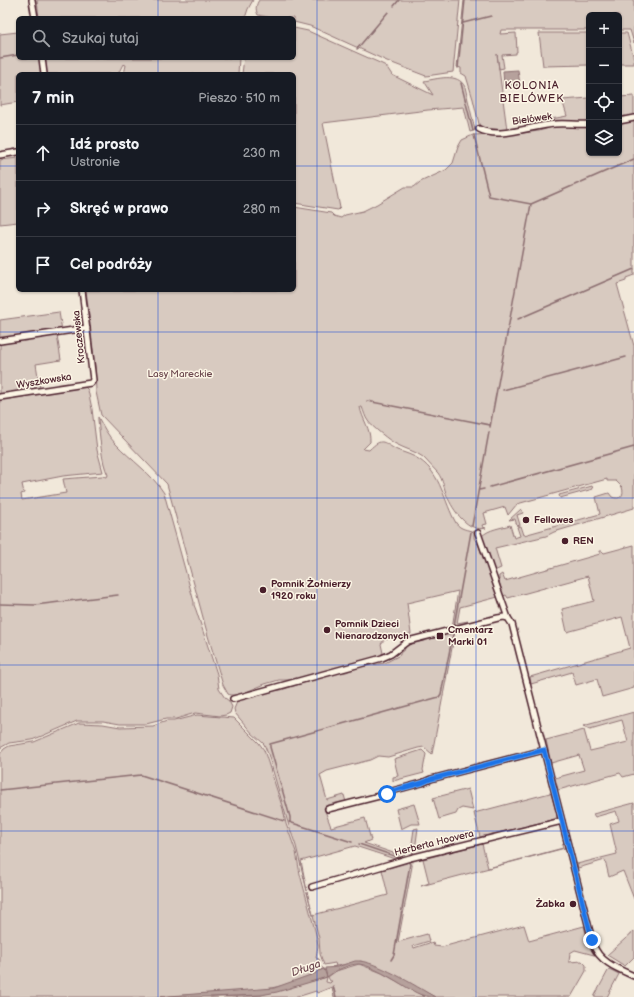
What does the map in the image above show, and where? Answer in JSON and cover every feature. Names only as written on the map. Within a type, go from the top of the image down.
[{"type":"street","points":[[32,0],[35,16]]},
{"type":"street","points":[[42,60],[44,72]]},
{"type":"street","points":[[622,120],[634,118]]},
{"type":"street","name":"Bielówek","points":[[479,129],[487,132],[502,132],[556,124],[586,124]]},
{"type":"street","points":[[0,155],[16,152]]},
{"type":"street","name":"Kroczewska","points":[[82,292],[93,380],[91,383]]},
{"type":"street","points":[[0,341],[87,328]]},
{"type":"street","name":"Wyszkowska","points":[[0,397],[91,383]]},
{"type":"street","points":[[478,533],[508,618],[512,624],[595,949],[604,960],[634,976]]},
{"type":"street","points":[[233,699],[382,658],[391,654],[408,641],[498,618],[508,618]]},
{"type":"street","points":[[328,809],[387,794],[392,791],[431,779],[544,750]]},
{"type":"street","name":"Herberta Hoovera","points":[[312,887],[410,858],[562,820]]},
{"type":"green space","points":[[37,0],[253,0],[246,16],[39,16]]},
{"type":"green space","points":[[259,0],[460,0],[453,72],[426,76],[387,61],[310,26],[296,22],[296,16],[258,15],[256,11]]},
{"type":"green space","points":[[464,0],[634,0],[634,43],[630,30],[622,30],[622,12],[586,12],[586,30],[501,30],[500,34],[516,33],[517,52],[516,54],[502,55],[504,68],[499,69],[497,54],[507,130],[482,128],[479,124],[466,76],[461,73],[461,68],[457,67]]},
{"type":"green space","points":[[296,28],[308,31],[386,66],[392,75],[433,95],[424,81],[441,78],[457,79],[462,82],[465,87],[475,130],[470,132],[464,107],[323,123],[340,208],[338,210],[296,203],[296,72],[242,72],[244,60],[296,60]]},
{"type":"green space","points":[[16,32],[16,60],[40,60],[43,72],[16,72],[16,102],[0,105],[0,34]]},
{"type":"green space","points":[[539,33],[586,33],[586,65],[543,66]]},
{"type":"green space","points":[[622,33],[627,33],[634,64],[622,64]]},
{"type":"green space","points":[[45,60],[239,60],[238,72],[124,72],[126,65],[123,64],[119,72],[47,72]]},
{"type":"green space","points":[[634,96],[634,116],[622,118],[622,97]]},
{"type":"green space","points":[[586,98],[586,123],[548,123],[546,120],[567,116],[562,100]]},
{"type":"green space","name":"Lasy Mareckie","points":[[634,120],[634,275],[626,278],[626,281],[617,284],[634,346],[634,508],[554,532],[546,536],[495,548],[501,568],[494,571],[483,541],[482,536],[485,534],[492,530],[510,525],[514,538],[520,536],[517,527],[521,526],[524,535],[600,514],[596,497],[609,493],[612,497],[619,498],[623,493],[622,487],[616,481],[607,481],[607,479],[517,504],[508,515],[505,507],[484,513],[487,524],[482,525],[486,528],[479,529],[467,524],[457,514],[447,496],[440,476],[427,461],[420,455],[393,443],[370,423],[366,418],[362,407],[360,407],[370,437],[370,442],[363,449],[369,450],[377,443],[383,442],[397,450],[415,457],[427,466],[433,473],[456,523],[462,528],[474,532],[474,538],[479,546],[498,597],[460,607],[457,623],[468,621],[468,623],[452,628],[458,591],[407,603],[411,634],[384,640],[381,644],[383,653],[379,656],[295,680],[279,680],[239,695],[228,694],[223,685],[208,636],[167,484],[101,415],[96,392],[95,366],[86,292],[296,292],[296,207],[331,213],[334,216],[341,218],[345,215],[363,211],[405,187],[414,187],[420,182],[446,170],[453,163],[462,140],[473,135],[523,133],[539,131],[556,126],[586,126],[586,156],[622,156],[622,122]]},
{"type":"green space","points":[[16,158],[16,222],[0,224],[0,160]]},
{"type":"green space","points":[[59,312],[62,331],[0,340],[0,320]]},
{"type":"green space","points":[[57,335],[61,360],[36,364],[40,389],[0,395],[0,344]]},
{"type":"green space","points":[[85,387],[88,390],[97,450],[103,472],[63,476],[22,484],[24,493],[21,494],[22,500],[66,493],[63,479],[102,476],[107,477],[108,475],[101,448],[98,417],[112,440],[147,473],[164,493],[194,605],[217,674],[219,689],[232,707],[230,713],[226,715],[220,716],[195,713],[176,719],[166,719],[146,724],[77,721],[32,740],[9,743],[0,748],[0,400]]},
{"type":"green space","points":[[592,486],[593,489],[560,498],[559,495]]},
{"type":"green space","points":[[521,509],[523,513],[517,515],[520,525],[517,526],[515,519],[509,520]]},
{"type":"green space","points":[[634,545],[634,688],[602,697],[597,679],[576,685],[572,672],[531,684],[530,677],[630,648],[622,617],[567,632],[562,609],[594,601],[588,576],[508,598],[506,595],[503,596],[499,576],[502,574],[505,581],[600,554],[600,551],[604,553]]},
{"type":"green space","points":[[455,632],[432,754],[424,747],[418,748],[388,757],[378,756],[370,760],[327,771],[320,775],[327,800],[344,795],[346,802],[324,808],[331,827],[365,818],[371,840],[364,843],[402,856],[408,856],[395,859],[355,846],[301,861],[307,891],[296,846],[268,754],[264,744],[252,733],[235,713],[234,709],[237,702],[242,699],[269,691],[281,690],[334,673],[346,672],[359,667],[385,663],[400,655],[400,653],[405,649],[405,646]]},
{"type":"green space","points":[[634,712],[634,774],[623,777],[620,773],[558,790],[555,778],[584,770],[579,755],[551,763],[546,740],[584,730],[590,751],[628,742],[622,720],[590,729],[583,726]]},
{"type":"green space","points":[[197,715],[234,718],[264,750],[296,852],[300,874],[317,938],[318,946],[316,958],[319,959],[320,963],[315,967],[320,966],[324,969],[285,985],[262,990],[156,997],[0,997],[0,754],[9,746],[34,742],[79,723],[103,724],[120,727],[153,726],[167,721],[174,721]]},
{"type":"green space","points":[[422,750],[426,754],[423,770],[424,773],[393,781],[393,777],[398,776],[394,759]]},
{"type":"green space","points":[[468,789],[473,810],[462,808],[458,810],[456,814],[439,819],[433,798]]},
{"type":"green space","points":[[550,793],[557,815],[556,819],[480,837],[474,813]]},
{"type":"green space","points":[[634,803],[634,899],[623,871],[609,877],[605,860],[578,868],[577,864],[617,854],[610,824],[619,821],[616,811],[595,817],[593,814]]},
{"type":"green space","points":[[414,804],[420,824],[411,824],[401,829],[396,809]]},
{"type":"green space","points":[[418,828],[415,850],[413,850],[413,853],[411,850],[414,829]]},
{"type":"green space","points":[[564,843],[565,848],[421,886],[429,883],[423,859],[482,844],[488,868],[563,848],[562,844]]},
{"type":"green space","points":[[412,860],[398,942],[427,934],[429,941],[413,946],[414,948],[429,943],[433,943],[434,946],[442,947],[524,925],[529,941],[584,926],[589,946],[594,955],[575,950],[570,953],[569,962],[582,961],[586,965],[586,971],[571,997],[435,997],[388,972],[361,961],[332,967],[336,966],[335,963],[324,965],[320,954],[319,938],[313,915],[388,895],[382,870],[407,863],[407,861]]},
{"type":"green space","points":[[634,931],[634,957],[625,966],[607,955]]},
{"type":"green space","points":[[359,964],[382,973],[425,997],[334,997],[332,987],[317,993],[316,991],[297,997],[210,997],[261,995],[327,977],[326,982],[330,983],[332,981],[330,981],[328,977],[336,971]]},
{"type":"green space","points":[[609,969],[619,974],[607,997],[594,997]]},
{"type":"shaded area","points":[[518,70],[520,85],[504,87],[503,71]]},
{"type":"shaded area","points":[[355,961],[373,964],[435,997],[420,994],[382,973],[359,964],[338,970],[327,977],[325,968],[337,967]]},
{"type":"shaded area","points":[[324,969],[327,977],[277,992],[261,995],[156,997],[274,988]]},
{"type":"waterway","points":[[394,6],[399,0]]},
{"type":"waterway","points":[[458,68],[465,0]]},
{"type":"waterway","points":[[357,49],[388,12]]},
{"type":"waterway","points":[[463,23],[491,16]]},
{"type":"waterway","points":[[0,58],[16,55]]},
{"type":"waterway","points":[[461,83],[473,131]]},
{"type":"waterway","points":[[474,135],[489,196],[531,204]]},
{"type":"waterway","points":[[490,427],[531,204],[634,159]]},
{"type":"waterway","points":[[518,319],[634,269]]},
{"type":"waterway","points":[[503,390],[626,357]]},
{"type":"waterway","points":[[367,401],[490,425]]},
{"type":"waterway","points":[[472,526],[489,432]]},
{"type":"waterway","points":[[490,487],[634,447]]},
{"type":"waterway","points":[[479,490],[484,489]]},
{"type":"waterway","points":[[454,626],[471,532]]},
{"type":"waterway","points":[[0,604],[35,605],[118,595]]},
{"type":"waterway","points":[[290,822],[290,817],[270,744],[439,697],[441,694],[453,634]]},
{"type":"waterway","points":[[0,790],[141,775],[284,821]]},
{"type":"waterway","points":[[289,822],[352,842]]},
{"type":"waterway","points":[[359,844],[403,859]]},
{"type":"waterway","points":[[391,960],[394,955],[410,864],[408,861]]},
{"type":"waterway","points":[[333,986],[336,997]]},
{"type":"place","name":"Fellowes","points":[[526,520]]},
{"type":"place","name":"REN","points":[[565,541]]},
{"type":"place","name":"Pomnik Żołnierzy 1920 roku","points":[[263,590]]},
{"type":"place","name":"Pomnik Dzieci Nienarodzonych","points":[[327,630]]},
{"type":"place","name":"Cmentarz Marki 01","points":[[440,636]]},
{"type":"place","name":"Żabka","points":[[573,904]]},
{"type":"district","name":"KOLONIA BIELÓWEK","points":[[532,91]]},
{"type":"route","points":[[387,794],[392,791],[422,783],[426,780],[544,750],[592,940]]},
{"type":"water label","name":"Długa","points":[[306,968]]}]
